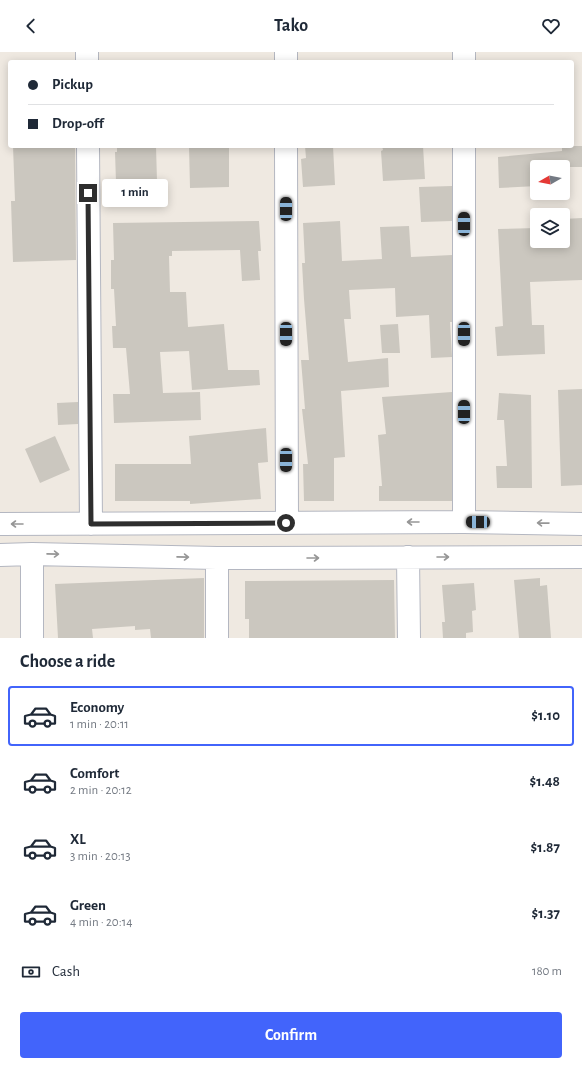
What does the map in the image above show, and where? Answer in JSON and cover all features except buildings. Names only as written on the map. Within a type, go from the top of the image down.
[{"type":"street","points":[[88,148],[91,524]]},
{"type":"street","points":[[286,148],[286,523]]},
{"type":"street","points":[[464,148],[464,522]]},
{"type":"street","points":[[0,524],[464,522],[582,524]]},
{"type":"street","points":[[0,555],[32,554],[217,558],[582,557]]},
{"type":"street","points":[[32,554],[32,638]]},
{"type":"street","points":[[408,557],[409,638]]},
{"type":"street","points":[[217,558],[217,638]]},
{"type":"route","points":[[88,193],[91,524],[286,523]]}]
